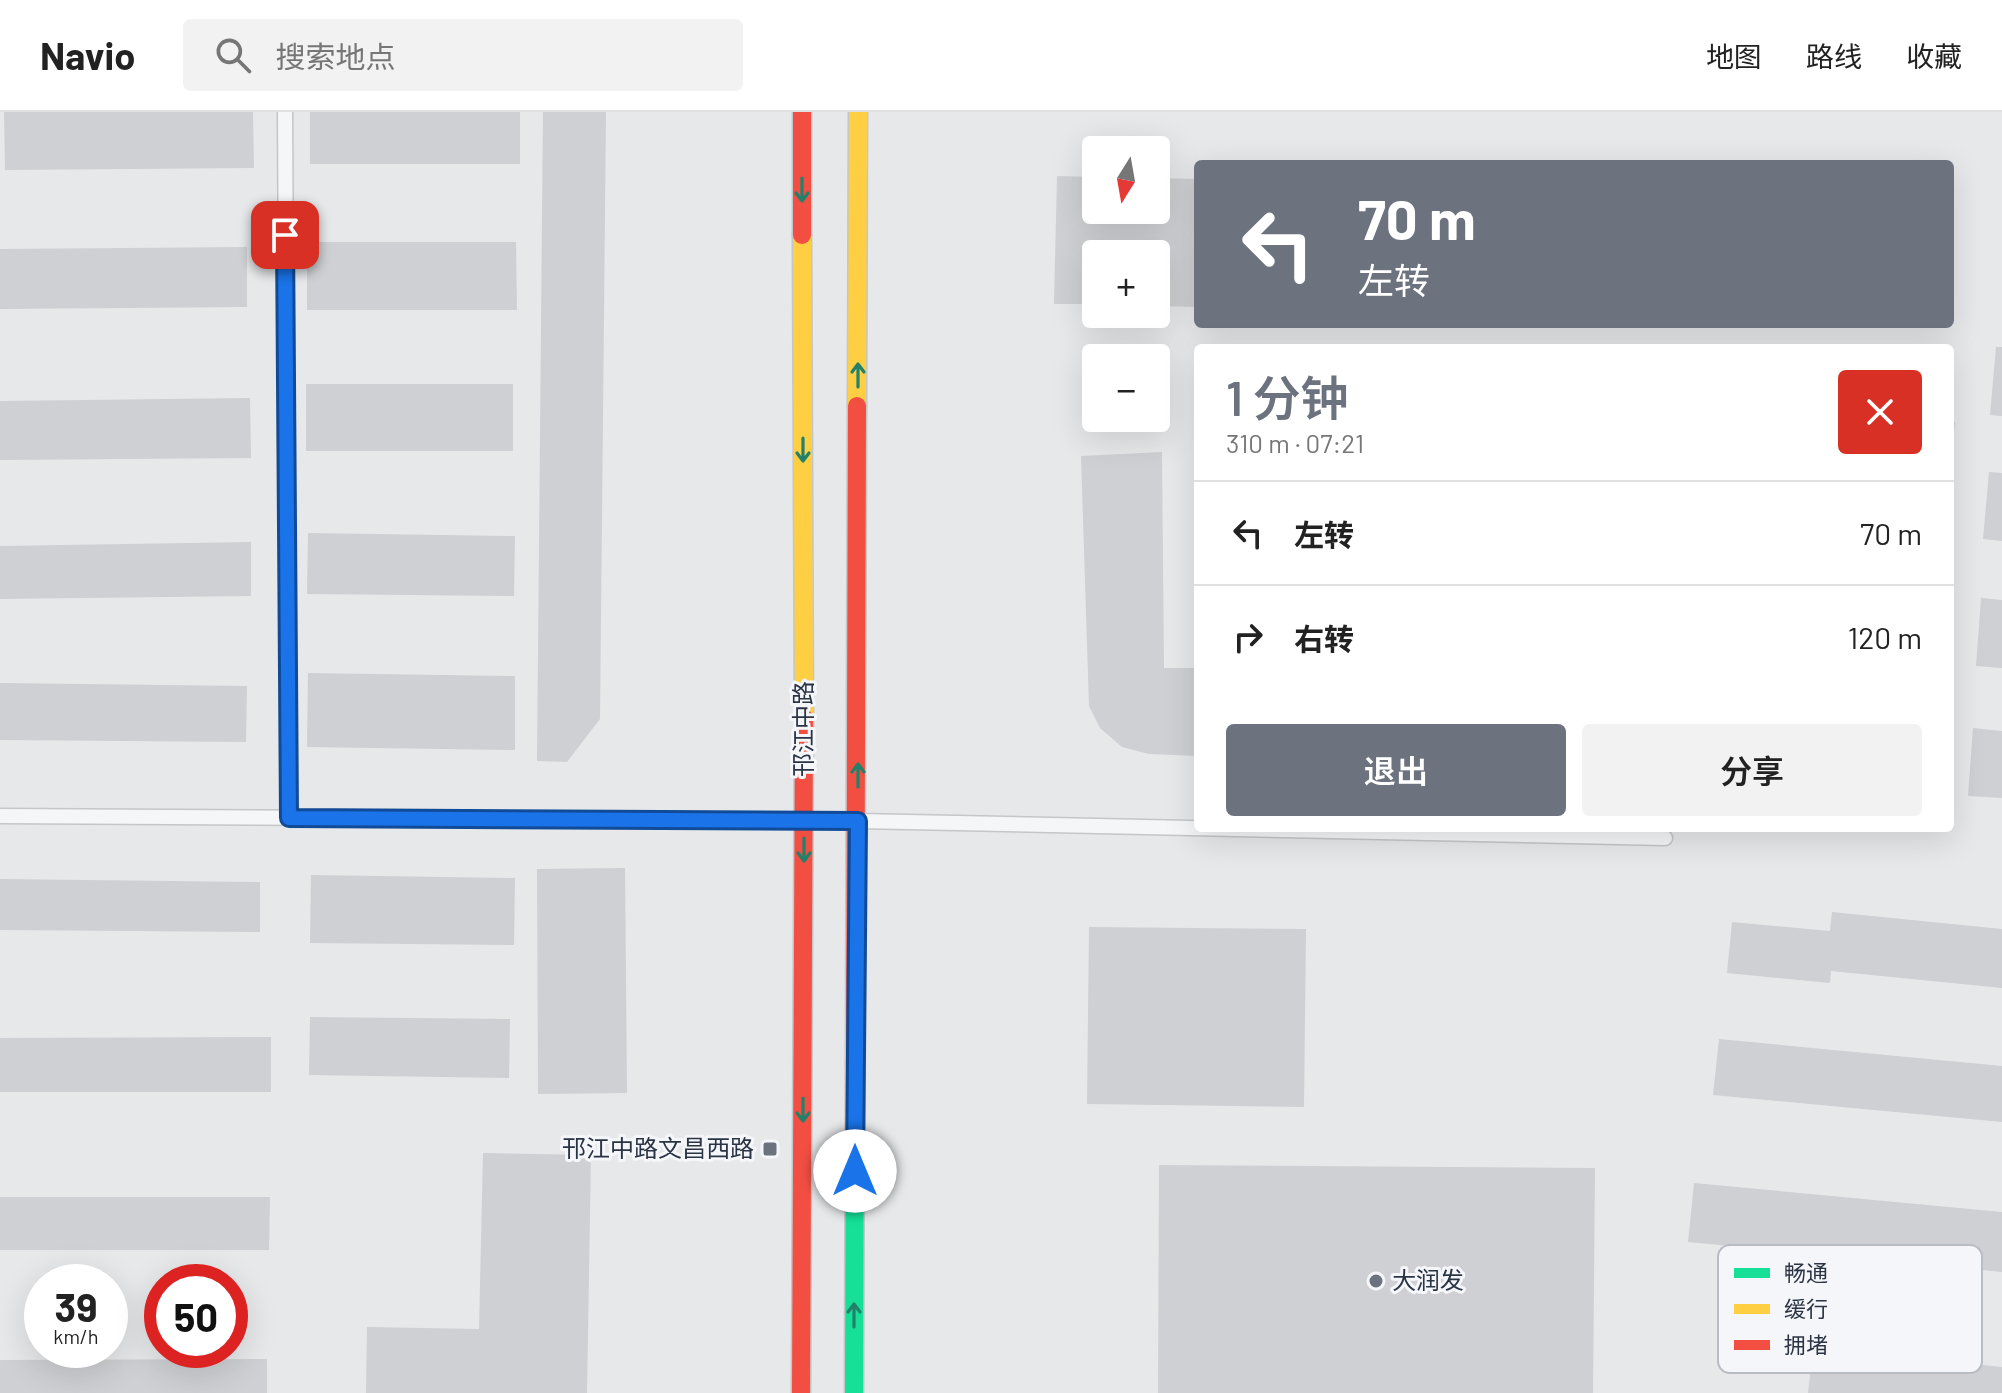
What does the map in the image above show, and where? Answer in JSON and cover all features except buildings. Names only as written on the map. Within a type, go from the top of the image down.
[{"type":"main road","name":"邗江中路","points":[[801,1393],[804,820],[802,112]]},
{"type":"main road","points":[[854,1393],[858,112]]},
{"type":"lane","points":[[285,112],[289,818]]},
{"type":"lane","points":[[0,816],[804,820],[1194,828]]},
{"type":"lane","points":[[1380,832],[1665,838]]},
{"type":"traffic: fast","points":[[854,1393],[855,1064]]},
{"type":"traffic: slow","points":[[857,406],[858,112]]},
{"type":"traffic: slow","points":[[802,235],[804,718]]},
{"type":"traffic: jam","points":[[802,112],[802,235]]},
{"type":"traffic: jam","points":[[855,1064],[857,406]]},
{"type":"traffic: jam","points":[[801,1393],[804,718]]},
{"type":"place","name":"邗江中路文昌西路","points":[[770,1149]]},
{"type":"place","name":"大润发","points":[[1376,1281]]},
{"type":"route","points":[[285,235],[289,818],[858,821],[855,1171]]}]
